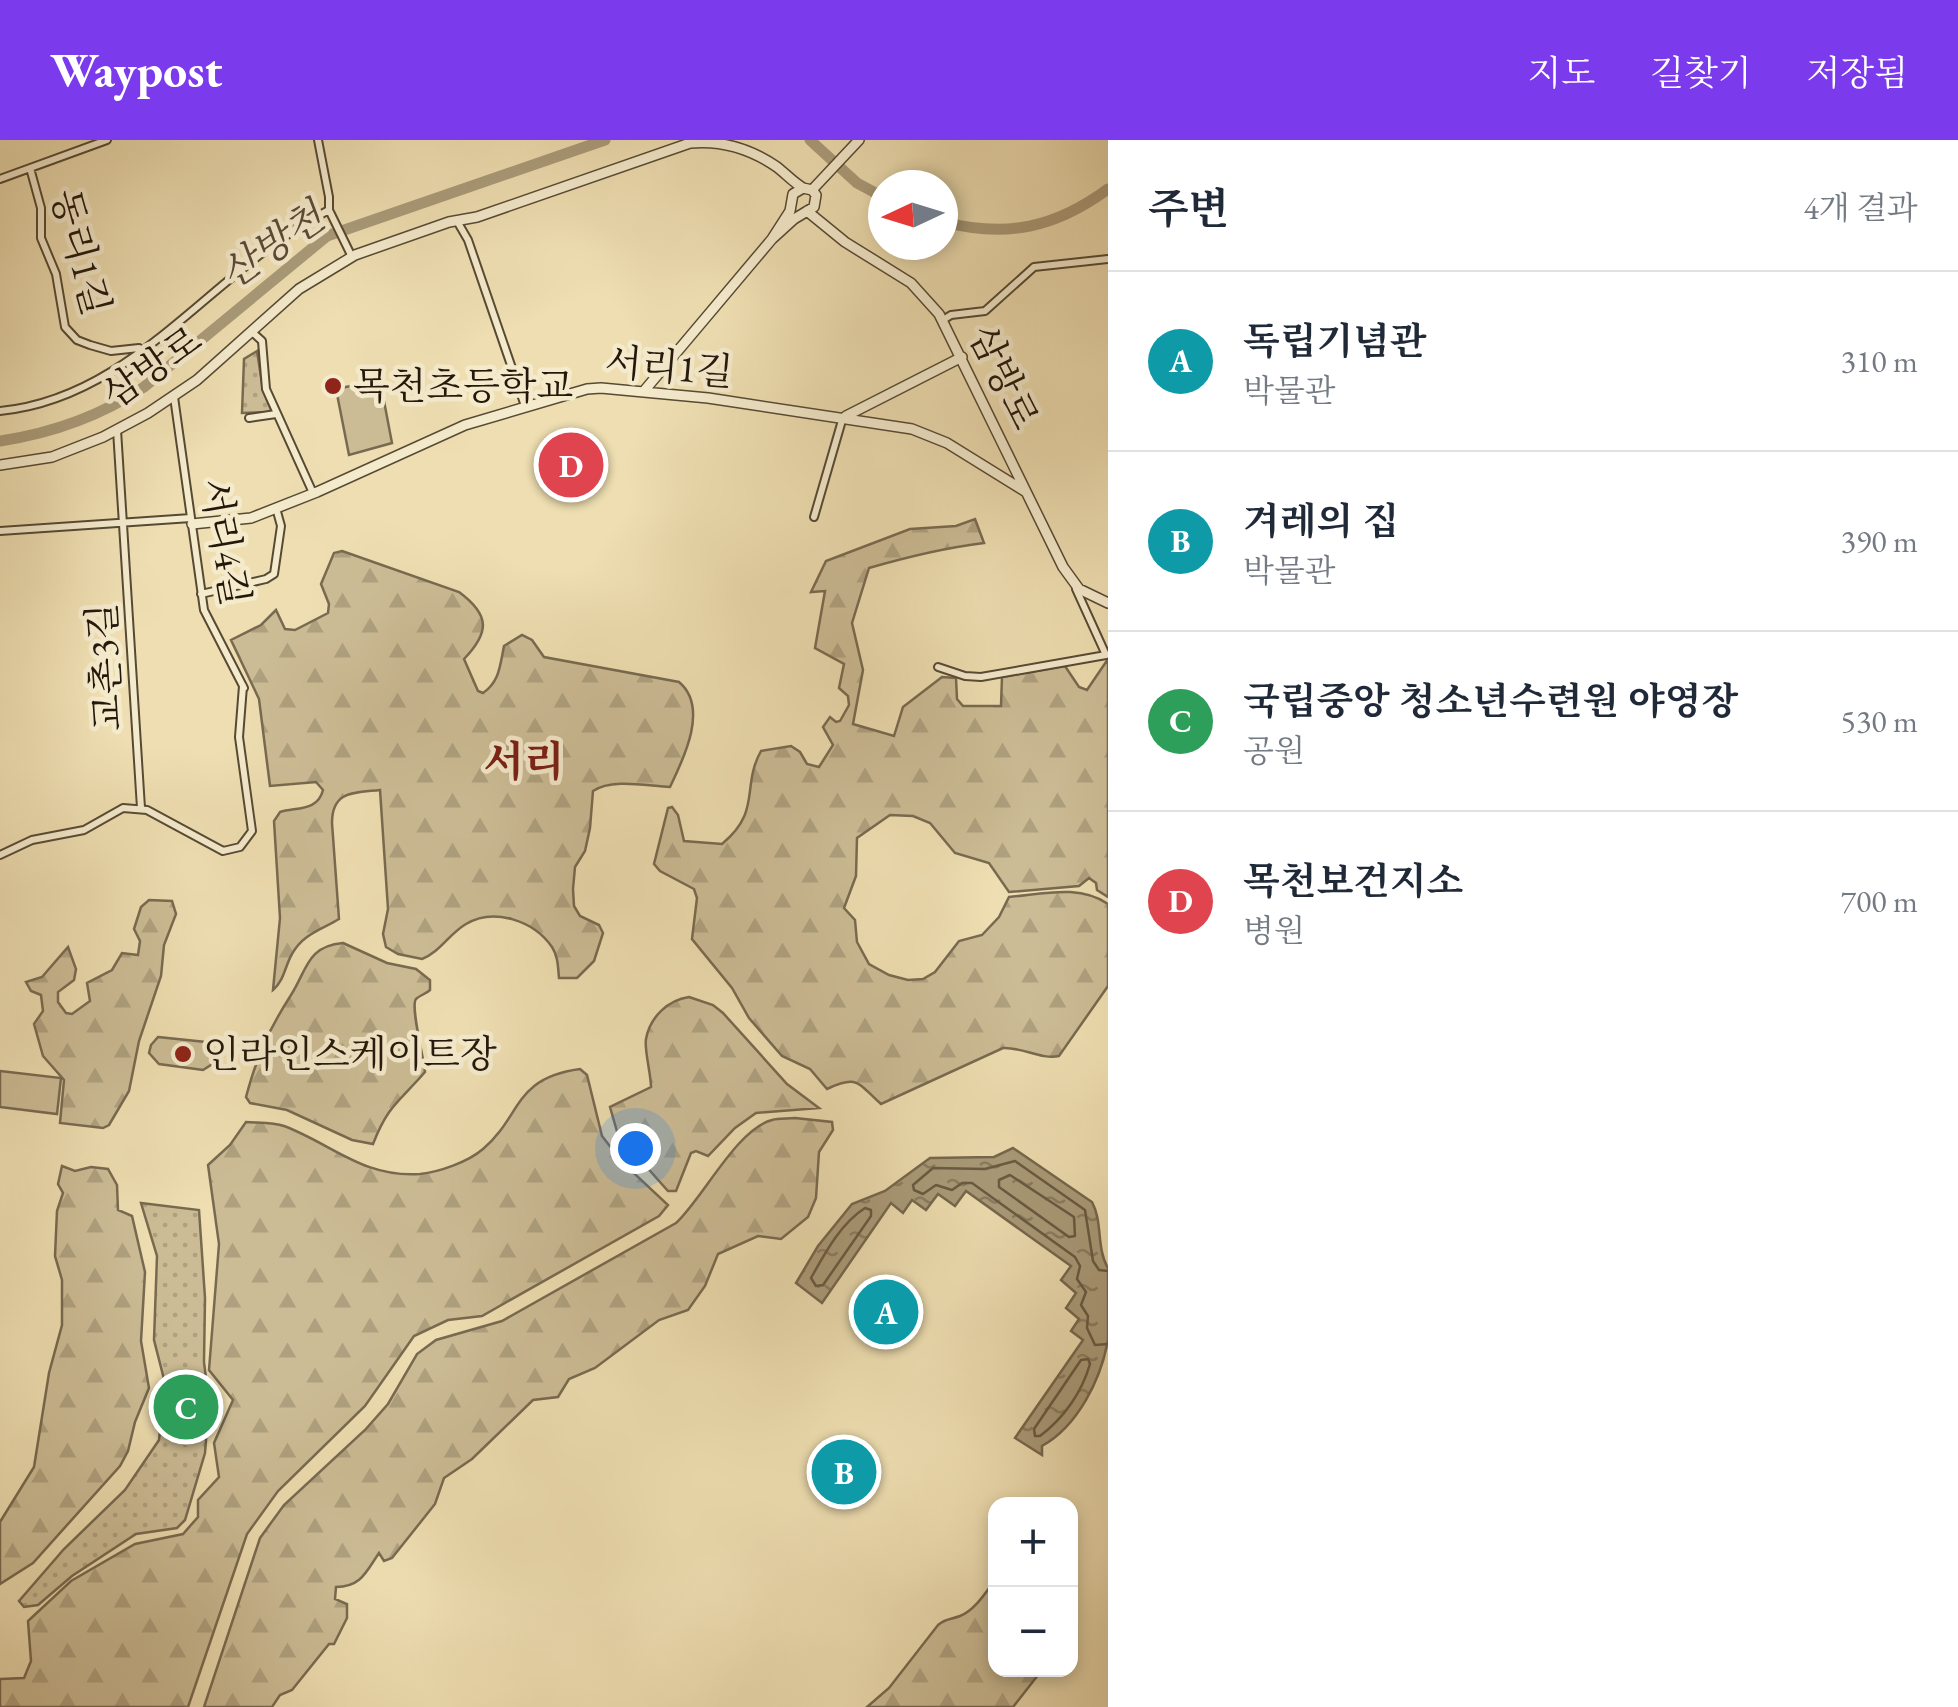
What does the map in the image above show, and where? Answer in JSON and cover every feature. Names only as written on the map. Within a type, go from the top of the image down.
[{"type":"street","points":[[0,178],[108,140]]},
{"type":"street","points":[[318,140],[330,196],[328,210],[352,257]]},
{"type":"street","points":[[772,239],[792,199],[859,140]]},
{"type":"street","name":"삼방로","points":[[0,465],[52,456],[117,430],[174,397],[299,289],[352,257],[690,143],[740,147],[811,186],[816,203],[841,238]]},
{"type":"street","points":[[768,162],[792,199]]},
{"type":"street","name":"동리1길","points":[[30,168],[40,208],[40,238],[56,274],[62,319],[69,333],[77,340],[111,351],[146,347]]},
{"type":"street","name":"삼방로","points":[[792,199],[841,238],[911,283],[943,320],[1106,655],[981,676],[964,676],[938,667]]},
{"type":"street","points":[[644,392],[772,239],[816,203]]},
{"type":"street","name":"동리1길","points":[[0,411],[72,391],[116,368],[292,228],[328,210]]},
{"type":"street","points":[[468,240],[477,217]]},
{"type":"street","points":[[457,221],[468,240],[526,406]]},
{"type":"street","points":[[943,320],[952,315],[985,311],[1034,267],[1108,259]]},
{"type":"street","points":[[251,331],[262,341],[266,389],[314,494]]},
{"type":"street","points":[[814,517],[843,417],[962,358]]},
{"type":"street","name":"서리1길","points":[[0,531],[123,522],[233,521],[314,494],[465,425],[587,389],[644,392],[843,417],[931,434],[1026,492]]},
{"type":"street","name":"서리4길","points":[[141,808],[223,851],[235,850],[252,831],[238,737],[244,688],[204,610],[174,397]]},
{"type":"street","points":[[254,421],[276,414]]},
{"type":"street","points":[[117,430],[123,522]]},
{"type":"street","points":[[201,594],[274,574],[281,526],[276,508]]},
{"type":"street","name":"교촌3길","points":[[123,522],[141,808]]},
{"type":"street","points":[[1070,579],[1090,596],[1108,603]]},
{"type":"street","points":[[0,855],[32,840],[84,830],[124,808],[141,808]]},
{"type":"green space","points":[[257,351],[263,390],[272,412],[242,413],[244,359]]},
{"type":"green space","points":[[380,380],[392,443],[349,455],[336,389]]},
{"type":"green space","points":[[975,519],[984,543],[869,568],[852,623],[863,670],[853,724],[894,736],[903,707],[942,677],[956,678],[957,699],[963,706],[1001,706],[1002,677],[1065,666],[1079,687],[1087,690],[1108,659],[1108,897],[1089,878],[1079,886],[1009,892],[989,863],[955,853],[930,823],[913,816],[890,815],[857,838],[856,876],[844,908],[855,920],[857,942],[869,964],[908,980],[923,979],[935,972],[959,941],[982,935],[999,917],[1009,897],[1085,894],[1108,904],[1108,986],[1059,1056],[1003,1048],[881,1104],[857,1083],[846,1082],[827,1089],[810,1069],[782,1056],[692,939],[697,898],[694,889],[654,864],[668,808],[672,807],[678,815],[684,841],[722,844],[747,810],[761,751],[791,746],[807,764],[819,767],[833,745],[823,727],[830,717],[840,721],[849,705],[848,696],[839,688],[844,664],[815,648],[825,591],[811,592],[826,561],[910,529],[956,526]]},
{"type":"green space","points":[[342,551],[459,592],[477,608],[482,632],[464,659],[478,691],[483,693],[496,678],[504,646],[522,635],[532,640],[544,657],[679,682],[688,692],[692,705],[691,733],[670,787],[620,784],[593,791],[585,851],[575,867],[574,906],[580,916],[599,925],[603,933],[594,961],[577,978],[559,978],[555,954],[544,938],[524,924],[501,917],[466,924],[422,959],[386,947],[383,934],[388,909],[380,790],[346,796],[336,805],[332,823],[339,919],[301,942],[273,990],[280,918],[274,821],[280,812],[317,802],[323,790],[316,782],[270,786],[259,699],[231,640],[261,625],[276,610],[285,629],[295,630],[328,613],[329,604],[321,584],[334,553]]},
{"type":"green space","points":[[149,900],[172,901],[176,914],[164,945],[161,976],[139,1041],[129,1091],[109,1125],[103,1128],[60,1123],[64,1080],[43,1056],[34,1024],[43,1011],[41,995],[31,991],[26,982],[42,977],[68,947],[76,969],[74,980],[58,992],[58,1002],[66,1013],[72,1014],[90,1001],[87,983],[112,970],[122,953],[138,955],[140,941],[134,929],[141,907]]},
{"type":"green space","points":[[343,943],[387,963],[416,969],[430,980],[430,990],[415,1004],[425,1072],[389,1112],[373,1144],[352,1140],[287,1110],[250,1103],[246,1097],[264,1044],[309,961],[322,949]]},
{"type":"green space","points":[[689,997],[723,1013],[787,1084],[819,1108],[756,1113],[708,1156],[691,1153],[676,1191],[668,1191],[618,1135],[610,1107],[651,1087],[648,1031],[661,1011]]},
{"type":"green space","name":"인라인스케이트장","points":[[158,1037],[206,1042],[216,1051],[217,1061],[203,1070],[159,1064],[149,1053]]},
{"type":"green space","points":[[580,1069],[587,1075],[602,1136],[623,1163],[668,1205],[659,1216],[482,1316],[448,1320],[414,1336],[365,1406],[278,1491],[247,1534],[188,1707],[0,1707],[0,1679],[24,1678],[31,1661],[28,1621],[71,1581],[135,1544],[183,1534],[198,1517],[198,1500],[219,1477],[214,1443],[233,1400],[209,1370],[219,1244],[208,1165],[230,1145],[246,1122],[284,1126],[381,1171],[428,1173],[477,1154],[496,1136],[530,1090],[558,1074]]},
{"type":"green space","points":[[0,1071],[61,1078],[57,1114],[0,1107]]},
{"type":"green space","points":[[772,1120],[832,1122],[833,1130],[819,1152],[816,1198],[808,1217],[781,1239],[758,1236],[718,1254],[705,1286],[688,1310],[659,1320],[595,1368],[569,1379],[558,1397],[533,1400],[472,1459],[444,1478],[435,1504],[392,1558],[384,1561],[379,1553],[357,1581],[336,1587],[335,1599],[347,1604],[347,1618],[334,1644],[329,1644],[292,1690],[280,1695],[272,1707],[204,1707],[260,1538],[284,1505],[388,1404],[417,1354],[436,1340],[502,1321],[676,1223],[746,1136]]},
{"type":"green space","points":[[62,1166],[75,1171],[91,1167],[108,1169],[117,1185],[118,1210],[132,1216],[145,1272],[141,1341],[149,1388],[120,1466],[33,1563],[0,1584],[0,1522],[34,1467],[49,1373],[62,1325],[62,1280],[55,1256],[57,1211],[63,1193],[58,1184]]},
{"type":"green space","points":[[141,1203],[199,1210],[209,1403],[205,1453],[185,1520],[177,1528],[136,1534],[72,1576],[38,1605],[24,1607],[19,1601],[64,1549],[125,1490],[159,1440],[165,1383],[154,1340],[157,1256]]},
{"type":"green space","points":[[988,1589],[988,1677],[1037,1677],[1013,1707],[867,1707],[889,1688],[938,1625],[971,1610]]},
{"type":"water","points":[[1013,1148],[1092,1202],[1108,1268],[1108,1340],[1100,1370],[1077,1414],[1042,1446],[1042,1455],[1015,1438],[1083,1340],[1071,1331],[1079,1319],[1066,1308],[1076,1293],[1061,1280],[1071,1266],[966,1191],[955,1206],[938,1194],[926,1210],[912,1200],[903,1213],[891,1203],[822,1303],[796,1283],[818,1246],[852,1204],[885,1191],[930,1158],[994,1157]]},
{"type":"waterway","name":"산방천","points":[[0,441],[75,422],[144,387],[327,236],[605,140]]},
{"type":"waterway","name":"산방천","points":[[810,140],[868,189]]},
{"type":"waterway","name":"산방천","points":[[958,225],[988,229],[1030,226],[1069,213],[1108,189]]},
{"type":"place","name":"목천초등학교","points":[[333,386]]},
{"type":"place","name":"목천보건지소","points":[[571,465]]},
{"type":"place","name":"인라인스케이트장","points":[[183,1054]]},
{"type":"place","name":"독립기념관","points":[[886,1312]]},
{"type":"place","name":"국립중앙 청소년수련원 야영장","points":[[186,1407]]},
{"type":"place","name":"겨레의 집","points":[[844,1472]]},
{"type":"district","name":"서리","points":[[524,761]]}]
